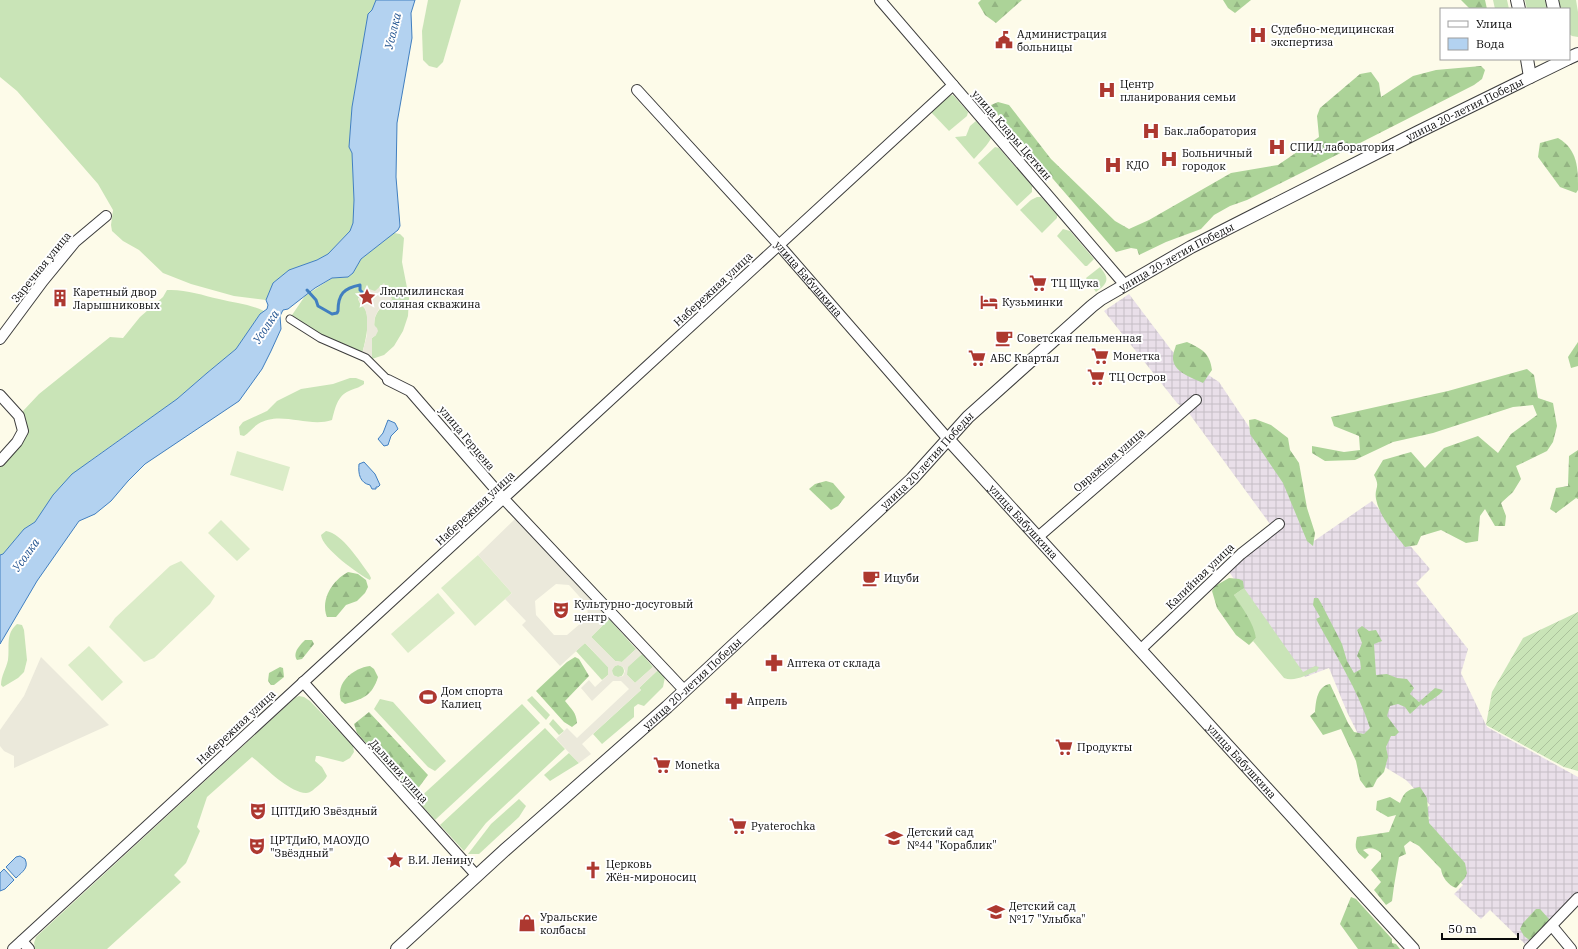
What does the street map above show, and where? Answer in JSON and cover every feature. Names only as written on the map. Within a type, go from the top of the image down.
[{"type":"street","name":"улица Клары Цеткин","points":[[880,0],[1125,285]]},
{"type":"street","points":[[1527,60],[1530,77]]},
{"type":"street","name":"улица 20-летия Победы","points":[[397,949],[684,690],[912,479],[968,417],[1092,306],[1191,247],[1563,60]]},
{"type":"street","name":"Набережная улица","points":[[13,949],[953,85]]},
{"type":"street","name":"улица Бабушкина","points":[[637,90],[779,245],[948,439],[1413,949]]},
{"type":"street","name":"Заречная улица","points":[[0,339],[43,281],[75,242],[106,216]]},
{"type":"street","name":"улица Герцена","points":[[290,319],[320,338],[366,358],[388,380],[410,391],[503,498],[684,690]]},
{"type":"street","points":[[0,395],[19,416],[23,431],[17,442],[0,461]]},
{"type":"street","name":"Овражная улица","points":[[1038,537],[1196,400]]},
{"type":"street","name":"Калийная улица","points":[[1140,650],[1241,554],[1279,524]]},
{"type":"street","name":"Дальняя улица","points":[[303,682],[477,876]]},
{"type":"street","points":[[1529,949],[1578,898]]},
{"type":"street","points":[[1552,926],[1571,949]]},
{"type":"street","points":[[22,941],[29,949]]},
{"type":"shaded area","points":[[384,283],[392,299],[379,309],[375,317],[374,325],[378,331],[372,338],[372,359],[362,354],[367,335],[367,317],[365,308],[361,306],[358,298],[361,298],[362,293],[366,296],[363,292],[369,289],[375,291]]},
{"type":"shaded area","points":[[1129,294],[1172,351],[1219,382],[1292,491],[1314,541],[1372,501],[1430,569],[1416,583],[1468,649],[1461,673],[1487,727],[1578,777],[1578,894],[1525,944],[1490,910],[1481,919],[1454,894],[1463,885],[1455,877],[1423,825],[1430,818],[1423,811],[1430,805],[1406,780],[1370,758],[1347,712],[1329,668],[1305,677],[1224,565],[1270,524],[1188,412],[1177,403],[1104,311]]},
{"type":"shaded area","points":[[515,519],[609,619],[591,637],[615,661],[622,662],[636,649],[642,654],[628,667],[627,675],[635,683],[655,665],[659,669],[639,688],[641,690],[582,744],[591,754],[579,763],[556,739],[567,728],[577,738],[629,689],[621,681],[613,681],[592,701],[581,688],[589,680],[595,687],[608,675],[608,667],[585,643],[560,666],[522,625],[526,621],[505,599],[512,593],[478,555]],"holes":[[[556,584],[569,585],[587,605],[588,617],[567,635],[554,635],[536,615],[535,601]],[[618,665],[623,667],[625,671],[623,676],[618,677],[613,675],[612,670]]]},
{"type":"shaded area","points":[[41,657],[109,725],[14,768],[14,756],[4,751],[0,746],[0,730],[24,696]]},
{"type":"green space","points":[[0,0],[376,0],[368,15],[352,107],[349,147],[352,153],[354,200],[353,223],[350,231],[328,254],[317,260],[289,270],[273,283],[266,300],[234,296],[191,284],[163,273],[139,250],[123,241],[112,231],[111,225],[113,210],[98,184],[17,91],[0,77]]},
{"type":"green space","points":[[428,0],[461,0],[443,62],[437,68],[429,66],[423,60],[422,31]]},
{"type":"green space","points":[[981,0],[1022,0],[996,23],[985,15],[978,3]]},
{"type":"green space","points":[[1223,0],[1251,0],[1235,13],[1228,8]]},
{"type":"green space","points":[[1461,0],[1485,0],[1487,8],[1469,8]]},
{"type":"green space","points":[[1493,0],[1507,0],[1509,8],[1495,8]]},
{"type":"green space","points":[[1525,0],[1545,0],[1547,8],[1527,8]]},
{"type":"green space","points":[[1557,0],[1576,0],[1578,12],[1578,37],[1570,35],[1570,8],[1559,8]]},
{"type":"green space","points":[[1481,66],[1485,70],[1482,79],[1474,85],[1247,200],[1230,206],[1214,215],[1201,229],[1166,242],[1139,255],[1137,249],[1131,248],[1116,252],[991,107],[991,105],[998,102],[1009,105],[1051,159],[1115,221],[1129,229],[1149,220],[1231,173],[1278,165],[1319,137],[1317,116],[1320,108],[1360,74],[1371,72],[1379,83],[1381,97],[1413,76],[1436,70]]},
{"type":"green space","points":[[953,95],[968,112],[967,116],[949,131],[931,112],[948,96]]},
{"type":"green space","points":[[976,121],[991,138],[974,159],[955,137],[966,136],[970,126]]},
{"type":"green space","points":[[1558,138],[1570,148],[1576,160],[1578,190],[1576,193],[1560,187],[1538,157],[1540,143]]},
{"type":"green space","points":[[995,147],[999,148],[1032,186],[1032,192],[1017,206],[978,163]]},
{"type":"green space","points":[[1041,197],[1057,215],[1057,218],[1042,233],[1020,210],[1031,200]]},
{"type":"green space","points":[[1063,229],[1070,231],[1094,259],[1087,266],[1085,266],[1057,236]]},
{"type":"green space","points":[[394,233],[400,234],[404,238],[402,262],[409,298],[408,316],[403,331],[394,346],[384,355],[372,359],[372,338],[376,335],[374,323],[376,314],[382,306],[392,299],[375,291],[365,291],[362,293],[361,299],[358,298],[367,313],[367,331],[362,354],[320,336],[292,315],[305,296],[332,278],[348,277],[353,273],[361,259]]},
{"type":"green space","points":[[1100,267],[1105,275],[1106,281],[1096,292],[1086,278]]},
{"type":"green space","points":[[167,290],[180,290],[248,305],[264,311],[260,314],[236,349],[177,399],[91,460],[53,495],[35,522],[24,529],[3,554],[0,555],[0,465],[24,419],[23,411],[39,394],[110,337],[123,338],[140,317],[163,297]]},
{"type":"green space","points":[[1187,342],[1201,349],[1211,364],[1212,370],[1203,383],[1184,374],[1176,367],[1174,362],[1173,356],[1176,345]]},
{"type":"green space","points":[[1578,342],[1578,366],[1571,368],[1568,357]]},
{"type":"green space","points":[[1527,369],[1534,375],[1538,398],[1553,403],[1557,426],[1553,442],[1547,451],[1516,466],[1521,479],[1513,492],[1501,503],[1506,516],[1505,526],[1495,526],[1485,509],[1480,516],[1478,541],[1466,543],[1441,530],[1421,536],[1417,545],[1405,547],[1388,524],[1378,506],[1376,499],[1377,483],[1374,475],[1383,460],[1411,452],[1425,468],[1444,448],[1478,436],[1498,453],[1511,434],[1537,415],[1533,405],[1513,407],[1433,433],[1393,442],[1355,460],[1325,461],[1312,453],[1312,446],[1344,452],[1360,450],[1359,436],[1334,426],[1331,417],[1448,391]]},
{"type":"green space","points":[[350,378],[356,378],[364,381],[364,384],[345,393],[339,399],[332,420],[313,422],[285,419],[267,420],[258,424],[244,436],[240,435],[239,427],[243,422],[267,411],[277,401],[301,389],[333,384]]},
{"type":"green space","points":[[1255,419],[1271,425],[1288,438],[1290,450],[1299,463],[1307,508],[1315,533],[1313,546],[1307,541],[1283,483],[1250,434],[1249,420]]},
{"type":"green space","points":[[1578,450],[1578,499],[1576,498],[1556,513],[1550,509],[1556,488],[1568,486],[1569,456]]},
{"type":"green space","points":[[237,451],[290,467],[283,491],[230,475]]},
{"type":"green space","points":[[826,481],[833,483],[845,497],[838,506],[831,510],[809,489],[815,484]]},
{"type":"green space","points":[[221,520],[250,549],[237,561],[208,533]]},
{"type":"green space","points":[[326,531],[332,533],[344,542],[369,574],[371,578],[370,580],[349,567],[327,547],[321,535]]},
{"type":"green space","points":[[478,555],[512,593],[475,626],[441,588]]},
{"type":"green space","points":[[181,561],[215,596],[210,604],[154,658],[144,662],[109,627],[115,618],[170,566]]},
{"type":"green space","points":[[348,572],[358,574],[366,580],[368,587],[365,593],[357,601],[346,605],[336,617],[327,617],[325,604],[329,591],[337,580]]},
{"type":"green space","points":[[1229,578],[1243,581],[1244,588],[1234,595],[1255,632],[1256,638],[1249,645],[1236,635],[1217,608],[1212,591],[1215,586]]},
{"type":"green space","points":[[1244,588],[1303,672],[1315,666],[1319,667],[1317,671],[1296,679],[1284,678],[1253,641],[1256,638],[1234,595]]},
{"type":"green space","points":[[438,593],[455,613],[408,653],[391,634]]},
{"type":"green space","points":[[1314,598],[1318,598],[1321,603],[1342,644],[1347,661],[1354,673],[1361,669],[1360,660],[1357,656],[1362,643],[1357,630],[1362,626],[1369,631],[1376,630],[1382,641],[1374,644],[1376,675],[1387,674],[1397,678],[1407,679],[1414,688],[1410,694],[1419,702],[1435,688],[1443,690],[1423,706],[1421,704],[1410,714],[1405,707],[1398,704],[1390,706],[1387,716],[1399,732],[1395,736],[1391,736],[1386,747],[1388,757],[1384,772],[1377,779],[1373,787],[1366,788],[1360,780],[1356,761],[1341,729],[1323,735],[1310,716],[1315,712],[1320,691],[1326,685],[1330,684],[1348,723],[1354,732],[1364,734],[1370,728],[1353,686],[1316,619],[1320,617],[1313,605]]},
{"type":"green space","points":[[1578,612],[1578,771],[1564,767],[1486,725],[1492,692],[1523,638]]},
{"type":"green space","points":[[609,619],[636,649],[622,662],[615,661],[591,637]]},
{"type":"green space","points":[[17,624],[22,625],[24,630],[27,660],[24,672],[18,678],[3,687],[1,682],[8,660],[9,636]]},
{"type":"green space","points":[[305,640],[312,640],[314,644],[302,659],[297,660],[295,655],[296,652]]},
{"type":"green space","points":[[585,643],[608,667],[608,675],[602,680],[576,651]]},
{"type":"green space","points":[[89,646],[123,682],[102,701],[68,665]]},
{"type":"green space","points":[[642,654],[653,667],[635,683],[627,675],[627,667]]},
{"type":"green space","points":[[575,657],[579,659],[589,676],[565,701],[576,716],[577,723],[572,727],[564,722],[536,691],[567,662]]},
{"type":"green space","points":[[616,665],[620,665],[624,671],[620,677],[616,677],[612,673],[612,669]]},
{"type":"green space","points":[[370,666],[374,669],[378,677],[373,689],[366,696],[345,704],[341,701],[340,694],[343,683],[352,673],[364,667]]},
{"type":"green space","points":[[280,667],[283,668],[284,677],[274,685],[271,685],[268,681],[269,673]]},
{"type":"green space","points":[[659,669],[665,677],[663,687],[644,706],[638,704],[634,707],[634,717],[602,744],[593,734],[641,690],[639,688]]},
{"type":"green space","points":[[299,696],[310,701],[353,746],[354,752],[350,758],[343,762],[316,756],[315,761],[322,767],[327,776],[313,790],[306,793],[299,792],[284,784],[252,757],[207,797],[197,827],[200,831],[186,863],[174,875],[181,882],[107,949],[35,949],[34,943],[36,937],[295,698]]},
{"type":"green space","points":[[532,696],[550,715],[546,720],[527,700]]},
{"type":"green space","points":[[380,699],[393,702],[446,761],[435,771],[428,767],[374,709]]},
{"type":"green space","points":[[522,704],[540,723],[435,820],[417,800]]},
{"type":"green space","points":[[369,712],[428,775],[414,797],[407,794],[397,776],[388,772],[380,758],[357,733],[354,724]]},
{"type":"green space","points":[[553,719],[564,731],[559,735],[549,724]]},
{"type":"green space","points":[[545,728],[565,749],[486,823],[464,851],[440,825]]},
{"type":"green space","points":[[569,753],[579,763],[550,781],[544,775]]},
{"type":"green space","points":[[1420,787],[1427,798],[1429,823],[1465,863],[1467,873],[1465,878],[1456,888],[1453,887],[1446,880],[1441,869],[1419,846],[1410,841],[1404,846],[1406,854],[1399,857],[1392,901],[1386,905],[1374,890],[1381,882],[1371,870],[1381,859],[1381,853],[1372,848],[1368,848],[1363,850],[1369,855],[1365,859],[1356,850],[1357,837],[1389,832],[1396,815],[1388,817],[1376,810],[1377,801],[1390,797],[1400,803],[1403,796],[1407,792]]},
{"type":"green space","points":[[519,799],[526,806],[519,817],[479,854],[468,854],[491,824]]},
{"type":"green space","points":[[1351,897],[1356,899],[1392,939],[1392,943],[1396,944],[1400,949],[1358,949],[1340,924]]},
{"type":"green space","points":[[1536,909],[1540,909],[1549,919],[1539,935],[1532,942],[1524,936],[1520,929],[1523,923]]},
{"type":"water","name":"Усолка","points":[[376,0],[415,0],[411,13],[412,38],[397,123],[396,177],[400,226],[398,230],[361,259],[353,273],[348,277],[332,278],[315,288],[288,309],[283,310],[280,316],[281,329],[271,351],[262,369],[239,401],[145,464],[111,501],[95,514],[79,521],[37,581],[0,644],[0,555],[3,554],[24,529],[35,522],[53,495],[72,474],[177,399],[236,349],[260,314],[267,309],[268,305],[266,300],[273,283],[289,270],[317,260],[328,254],[350,231],[353,223],[354,200],[352,153],[349,147],[352,107],[368,14],[372,10]]},
{"type":"water","points":[[388,420],[395,423],[398,429],[391,436],[388,445],[384,446],[378,439],[383,433]]},
{"type":"water","points":[[364,462],[375,474],[380,485],[376,487],[376,489],[372,489],[370,485],[360,478],[359,464]]},
{"type":"water","points":[[20,856],[25,859],[26,867],[16,878],[6,867],[16,857]]},
{"type":"water","points":[[4,869],[14,880],[5,889],[0,891],[0,873]]},
{"type":"waterway","points":[[307,290],[316,300],[318,306],[332,314],[337,313],[339,300],[343,293],[354,286],[360,285],[360,290],[367,297]]},
{"type":"place","name":"Судебно-медицинская экспертиза","points":[[1258,35]]},
{"type":"place","name":"Администрация больницы","points":[[1004,40]]},
{"type":"place","name":"Центр планирования семьи","points":[[1107,90]]},
{"type":"place","name":"Бак.лаборатория","points":[[1151,131]]},
{"type":"place","name":"СПИД лаборатория","points":[[1277,147]]},
{"type":"place","name":"Больничный городок","points":[[1169,159]]},
{"type":"place","name":"КДО","points":[[1113,165]]},
{"type":"place","name":"ТЦ Щука","points":[[1038,283]]},
{"type":"place","name":"Людмилинская соляная скважина","points":[[367,297]]},
{"type":"place","name":"Каретный двор Ларышниковых","points":[[60,298]]},
{"type":"place","name":"Кузьминки","points":[[989,302]]},
{"type":"place","name":"Советская пельменная","points":[[1004,338]]},
{"type":"place","name":"Монетка","points":[[1100,356]]},
{"type":"place","name":"АБС Квартал","points":[[977,358]]},
{"type":"place","name":"ТЦ Остров","points":[[1096,377]]},
{"type":"place","name":"Ицуби","points":[[871,578]]},
{"type":"place","name":"Культурно-досуговый центр","points":[[561,610]]},
{"type":"place","name":"Аптека от склада","points":[[774,663]]},
{"type":"place","name":"Дом спорта Калиец","points":[[428,697]]},
{"type":"place","name":"Апрель","points":[[734,701]]},
{"type":"place","name":"Продукты","points":[[1064,747]]},
{"type":"place","name":"Monetka","points":[[662,765]]},
{"type":"place","name":"ЦПТДиЮ Звёздный","points":[[258,811]]},
{"type":"place","name":"Pyaterochka","points":[[738,826]]},
{"type":"place","name":"Детский сад №44 \"Кораблик\"","points":[[894,838]]},
{"type":"place","name":"ЦРТДиЮ, МАОУДО \"Звёздный\"","points":[[257,846]]},
{"type":"place","name":"В.И. Ленину","points":[[395,860]]},
{"type":"place","name":"Церковь Жён-мироносиц","points":[[593,870]]},
{"type":"place","name":"Детский сад №17 \"Улыбка\"","points":[[996,912]]},
{"type":"place","name":"Уральские колбасы","points":[[527,923]]}]
